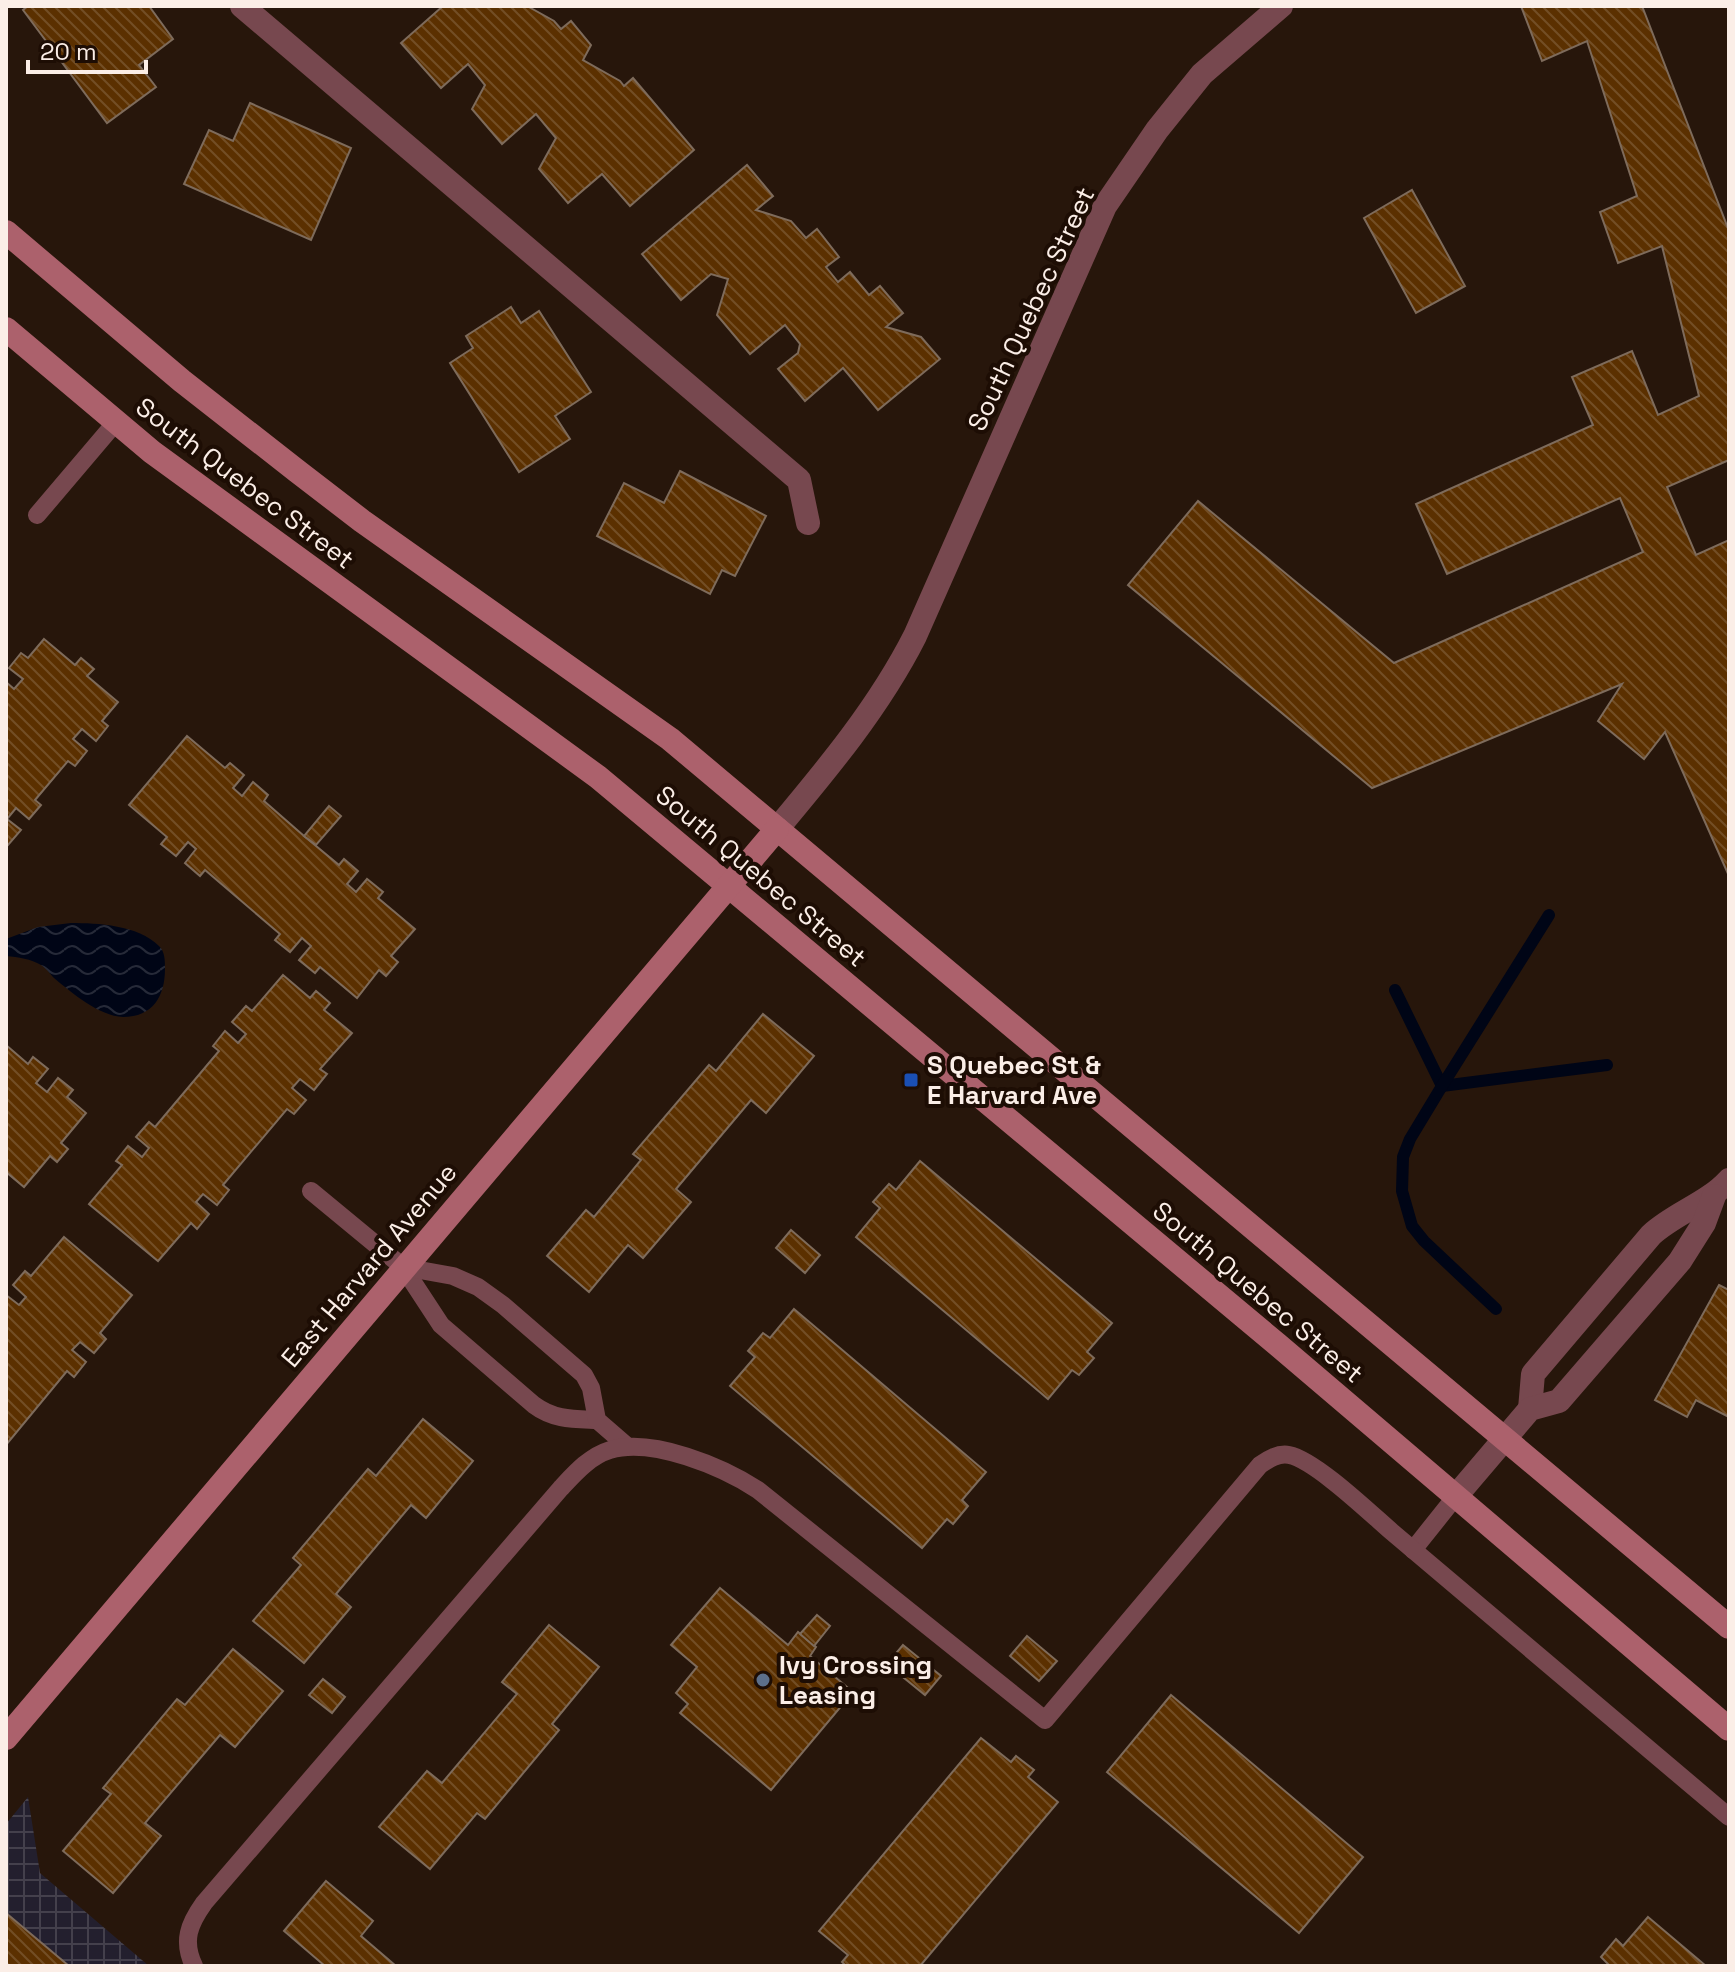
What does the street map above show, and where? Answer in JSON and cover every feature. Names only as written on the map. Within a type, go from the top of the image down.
[{"type":"main road","name":"South Quebec Street","points":[[6,232],[182,381],[362,521],[670,739],[1729,1627]]},
{"type":"main road","name":"South Quebec Street","points":[[6,329],[116,422],[224,506],[598,777],[1456,1496],[1729,1729]]},
{"type":"main road","name":"East Harvard Avenue","points":[[6,1738],[777,829]]},
{"type":"street","points":[[242,6],[799,480],[808,523]]},
{"type":"street","name":"South Quebec Street","points":[[777,829],[838,755],[895,675],[1105,206],[1157,130],[1202,74],[1281,6]]},
{"type":"street","points":[[1530,1409],[1533,1374],[1651,1235],[1666,1221],[1724,1195]]},
{"type":"street","points":[[1456,1496],[1530,1409],[1559,1401],[1680,1261],[1724,1195]]},
{"type":"lane","points":[[37,515],[116,422]]},
{"type":"lane","points":[[311,1191],[403,1267],[441,1325],[534,1405],[550,1416],[597,1420],[627,1446]]},
{"type":"lane","points":[[403,1267],[465,1280],[503,1305],[584,1375],[591,1388],[597,1420]]},
{"type":"lane","points":[[194,1966],[187,1950],[188,1930],[204,1903],[561,1488],[602,1453],[627,1446],[702,1461],[731,1473],[758,1490],[1045,1720],[1243,1483],[1268,1459],[1286,1455],[1312,1468],[1413,1550],[1729,1817]]},
{"type":"lane","points":[[1413,1550],[1456,1496]]},
{"type":"shaded area","points":[[28,1797],[40,1873],[149,1966],[6,1966],[6,1824]]},
{"type":"water","points":[[71,923],[129,929],[159,946],[165,966],[163,988],[149,1009],[123,1017],[105,1013],[77,997],[41,965],[6,956],[6,939],[38,927]]},
{"type":"building","points":[[28,6],[149,6],[173,39],[139,65],[156,87],[107,123],[23,10]]},
{"type":"building","points":[[443,6],[527,6],[554,21],[561,29],[571,21],[591,45],[583,60],[624,86],[633,78],[694,150],[630,206],[602,174],[568,203],[539,169],[556,138],[536,114],[502,144],[472,109],[485,85],[468,64],[441,88],[401,43]]},
{"type":"building","points":[[1521,6],[1642,6],[1729,231],[1729,460],[1667,487],[1696,555],[1729,540],[1729,876],[1665,732],[1644,759],[1598,721],[1622,684],[1372,788],[1128,585],[1198,501],[1394,663],[1643,552],[1620,498],[1447,574],[1416,504],[1593,425],[1572,377],[1632,351],[1658,415],[1699,396],[1662,246],[1618,263],[1600,212],[1637,196],[1587,41],[1542,61]]},
{"type":"building","points":[[250,103],[351,148],[311,240],[184,184],[209,130],[233,141]]},
{"type":"building","points":[[747,165],[773,196],[756,210],[791,221],[806,238],[817,229],[839,257],[826,267],[838,282],[850,272],[869,295],[880,286],[903,313],[886,327],[921,337],[940,359],[878,410],[843,368],[805,401],[778,369],[798,353],[800,344],[785,325],[750,354],[717,315],[728,279],[711,274],[681,300],[642,254]]},
{"type":"building","points":[[1412,190],[1465,286],[1416,313],[1364,218]]},
{"type":"building","points":[[511,307],[521,323],[539,311],[591,392],[555,416],[570,439],[519,472],[450,363],[473,348],[466,336]]},
{"type":"building","points":[[680,471],[766,516],[735,576],[722,570],[710,594],[597,536],[624,483],[664,503]]},
{"type":"building","points":[[44,639],[75,665],[81,658],[94,669],[87,676],[118,702],[102,721],[108,726],[96,741],[82,729],[73,739],[87,751],[75,766],[68,761],[35,800],[41,805],[29,819],[16,808],[7,819],[21,830],[8,845],[6,844],[6,682],[14,689],[23,679],[9,668],[21,653],[28,658]]},
{"type":"building","points":[[187,736],[225,768],[230,763],[244,775],[233,788],[242,796],[253,782],[268,795],[264,801],[304,836],[339,865],[344,859],[358,871],[347,884],[356,892],[367,879],[383,892],[378,898],[415,929],[391,956],[398,962],[386,976],[379,970],[357,998],[320,967],[315,973],[299,960],[311,946],[302,938],[290,952],[275,940],[280,934],[205,870],[200,876],[185,863],[196,849],[188,842],[176,856],[161,844],[167,837],[129,805]]},
{"type":"building","points":[[329,806],[341,816],[316,845],[304,836]]},
{"type":"building","points":[[283,975],[310,998],[316,991],[330,1003],[324,1010],[352,1033],[320,1069],[327,1074],[314,1090],[300,1079],[292,1088],[306,1100],[294,1114],[287,1109],[223,1185],[229,1190],[217,1205],[203,1194],[196,1202],[209,1214],[197,1229],[191,1223],[158,1261],[89,1204],[122,1165],[116,1161],[128,1146],[142,1157],[149,1148],[136,1137],[149,1122],[155,1127],[219,1051],[213,1046],[225,1031],[238,1043],[246,1034],[232,1022],[246,1006],[252,1011]]},
{"type":"building","points":[[763,1014],[814,1056],[766,1113],[751,1100],[676,1189],[691,1202],[643,1258],[628,1245],[589,1292],[547,1256],[586,1210],[594,1217],[641,1160],[633,1154],[709,1065],[716,1071]]},
{"type":"building","points":[[6,1045],[28,1064],[33,1057],[48,1069],[36,1083],[47,1092],[58,1078],[73,1090],[67,1097],[86,1113],[61,1143],[68,1149],[57,1162],[50,1156],[24,1187],[6,1172]]},
{"type":"building","points":[[920,1161],[1112,1323],[1087,1352],[1094,1358],[1079,1375],[1072,1370],[1048,1399],[856,1237],[880,1208],[873,1202],[889,1184],[896,1190]]},
{"type":"building","points":[[791,1230],[820,1255],[805,1273],[776,1248]]},
{"type":"building","points":[[64,1237],[132,1295],[100,1333],[106,1339],[94,1353],[80,1342],[72,1350],[86,1362],[74,1377],[67,1371],[6,1445],[6,1295],[19,1305],[26,1297],[13,1285],[25,1271],[31,1276]]},
{"type":"building","points":[[1719,1285],[1729,1290],[1729,1417],[1696,1400],[1687,1417],[1655,1400]]},
{"type":"building","points":[[794,1309],[986,1472],[962,1500],[968,1506],[953,1524],[947,1519],[922,1548],[730,1386],[755,1357],[748,1351],[763,1333],[770,1338]]},
{"type":"building","points":[[423,1419],[473,1461],[426,1518],[411,1505],[336,1594],[351,1607],[304,1663],[253,1621],[301,1565],[293,1558],[368,1469],[376,1476]]},
{"type":"building","name":"Ivy Crossing Leasing","points":[[720,1588],[788,1645],[798,1632],[816,1647],[810,1656],[853,1692],[771,1790],[680,1713],[688,1704],[676,1693],[697,1667],[671,1645]]},
{"type":"building","points":[[817,1615],[830,1626],[814,1646],[800,1634]]},
{"type":"building","points":[[549,1625],[599,1667],[552,1724],[559,1730],[485,1819],[477,1813],[430,1869],[379,1827],[427,1771],[442,1783],[517,1694],[502,1682]]},
{"type":"building","points":[[1027,1636],[1057,1661],[1039,1681],[1010,1656]]},
{"type":"building","points":[[903,1645],[941,1676],[925,1695],[887,1664]]},
{"type":"building","points":[[233,1649],[283,1691],[235,1747],[220,1735],[145,1823],[161,1836],[113,1893],[63,1851],[111,1794],[103,1788],[177,1699],[185,1705]]},
{"type":"building","points":[[323,1679],[345,1697],[332,1713],[309,1695]]},
{"type":"building","points":[[1171,1695],[1363,1857],[1299,1933],[1107,1772]]},
{"type":"building","points":[[981,1738],[1011,1762],[1016,1756],[1034,1770],[1028,1777],[1058,1802],[920,1966],[846,1966],[842,1962],[848,1955],[819,1931]]},
{"type":"building","points":[[326,1881],[373,1921],[361,1936],[396,1966],[325,1966],[284,1931]]},
{"type":"building","points":[[6,1913],[69,1966],[6,1966]]},
{"type":"building","points":[[1648,1917],[1706,1966],[1606,1966],[1608,1964],[1601,1957],[1616,1939],[1623,1946]]},
{"type":"waterway","points":[[1496,1309],[1412,1226],[1402,1191],[1403,1157],[1410,1139],[1549,915]]},
{"type":"waterway","points":[[1395,990],[1442,1086]]},
{"type":"waterway","points":[[1442,1086],[1607,1065]]},
{"type":"place","name":"S Quebec St & E Harvard Ave","points":[[911,1080]]},
{"type":"place","name":"Ivy Crossing Leasing","points":[[763,1680]]}]
